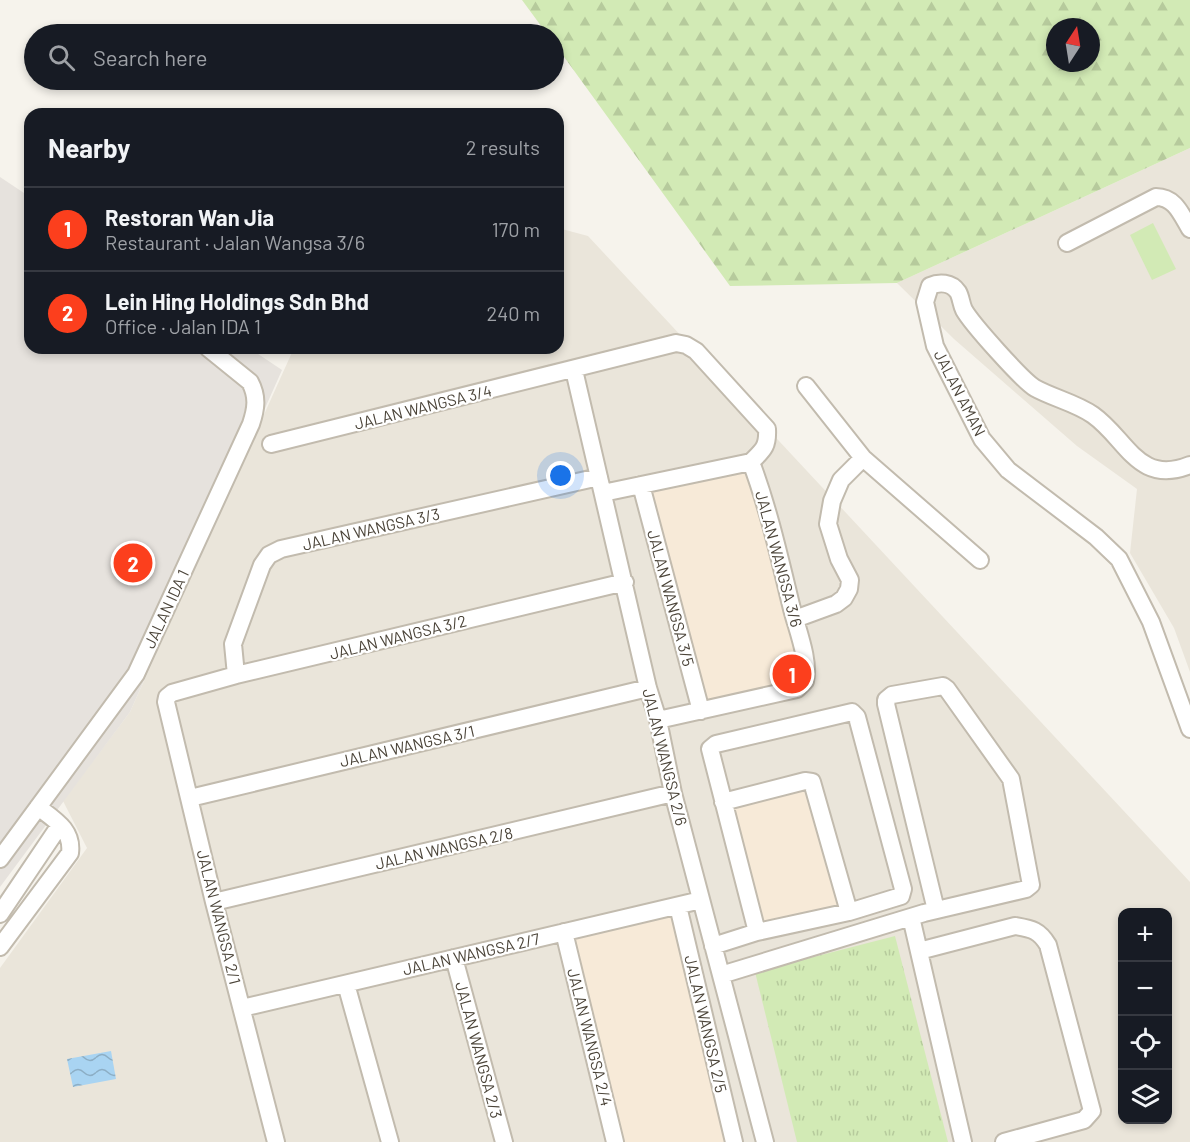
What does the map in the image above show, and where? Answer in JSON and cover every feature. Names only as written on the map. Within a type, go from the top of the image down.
[{"type":"street","points":[[1067,243],[1156,197],[1162,197],[1174,203],[1190,229]]},
{"type":"street","name":"JALAN AMAN","points":[[1190,465],[1164,471],[1142,464],[1093,415],[1032,387],[984,337],[964,310],[958,292],[952,286],[936,283],[930,286],[925,302],[935,346],[982,439],[1008,470],[1096,537],[1119,560],[1151,622],[1190,729]]},
{"type":"street","name":"JALAN WANGSA 3/4","points":[[271,444],[676,343],[686,345],[704,358],[767,429],[768,441],[764,449],[751,462]]},
{"type":"street","name":"JALAN IDA 1","points":[[0,860],[136,674],[250,424],[256,409],[254,390],[250,382],[215,354]]},
{"type":"street","name":"JALAN WANGSA 2/6","points":[[574,370],[648,688],[658,720],[673,793],[765,1142]]},
{"type":"street","points":[[806,386],[863,458],[980,560]]},
{"type":"street","points":[[795,619],[836,604],[844,598],[849,589],[850,580],[839,559],[828,524],[832,501],[841,480],[863,458]]},
{"type":"street","points":[[601,485],[641,485],[751,462]]},
{"type":"street","name":"JALAN WANGSA 3/6","points":[[658,720],[797,689],[805,681],[807,669],[795,619],[763,494],[751,462]]},
{"type":"street","name":"JALAN WANGSA 3/3","points":[[236,675],[233,644],[262,565],[269,555],[281,549],[601,485]]},
{"type":"street","name":"JALAN WANGSA 3/5","points":[[641,485],[701,711]]},
{"type":"street","name":"JALAN WANGSA 3/2","points":[[172,693],[236,675],[625,582]]},
{"type":"street","points":[[721,975],[911,917],[1026,889],[1031,885],[1011,779],[943,686],[892,695],[886,700],[936,910]]},
{"type":"street","name":"JALAN WANGSA 3/1","points":[[189,798],[648,688]]},
{"type":"street","name":"JALAN WANGSA 2/1","points":[[172,693],[167,697],[166,702],[214,902],[276,1142]]},
{"type":"street","points":[[713,946],[757,933],[849,912],[898,898],[903,893],[855,714],[848,712],[712,745],[710,752],[757,933]]},
{"type":"street","points":[[723,802],[805,781],[812,783],[849,912]]},
{"type":"street","name":"JALAN WANGSA 2/8","points":[[214,902],[673,793]]},
{"type":"street","points":[[0,947],[70,853],[69,836],[60,825],[38,807]]},
{"type":"street","points":[[0,914],[60,825]]},
{"type":"street","name":"JALAN WANGSA 2/7","points":[[242,1008],[701,900]]},
{"type":"street","name":"JALAN WANGSA 2/5","points":[[678,906],[734,1142]]},
{"type":"street","points":[[911,917],[963,1142]]},
{"type":"street","points":[[919,951],[1015,926],[1031,928],[1042,935],[1048,945],[1092,1111],[1084,1120],[1004,1142]]},
{"type":"street","name":"JALAN WANGSA 2/4","points":[[564,932],[615,1142]]},
{"type":"street","name":"JALAN WANGSA 2/3","points":[[454,958],[504,1142]]},
{"type":"street","points":[[346,984],[390,1142]]},
{"type":"shaded area","points":[[1190,148],[1190,672],[1174,628],[1130,553],[1137,489],[1077,446],[954,339],[897,283]]},
{"type":"shaded area","points":[[0,177],[24,193],[24,354],[258,354],[282,370],[130,712],[0,887]]},
{"type":"shaded area","points":[[564,230],[588,236],[1190,882],[1190,1142],[0,1142],[0,968],[87,848],[63,801],[130,712],[291,354],[564,354]]},
{"type":"shaded area","points":[[749,468],[802,673],[797,683],[704,706],[646,488]]},
{"type":"shaded area","points":[[806,786],[840,909],[761,927],[729,807]]},
{"type":"shaded area","points":[[675,914],[729,1142],[622,1142],[575,937]]},
{"type":"green space","points":[[522,0],[1190,0],[1190,148],[897,283],[730,286],[564,57],[564,24],[540,24]]},
{"type":"green space","points":[[1153,223],[1176,269],[1152,280],[1130,235]]},
{"type":"green space","points":[[895,936],[948,1142],[797,1142],[755,972]]},
{"type":"water","points":[[111,1051],[116,1079],[73,1087],[67,1059]]},
{"type":"place","name":"Lein Hing Holdings Sdn Bhd","points":[[133,563]]},
{"type":"place","name":"Restoran Wan Jia","points":[[792,674]]}]
